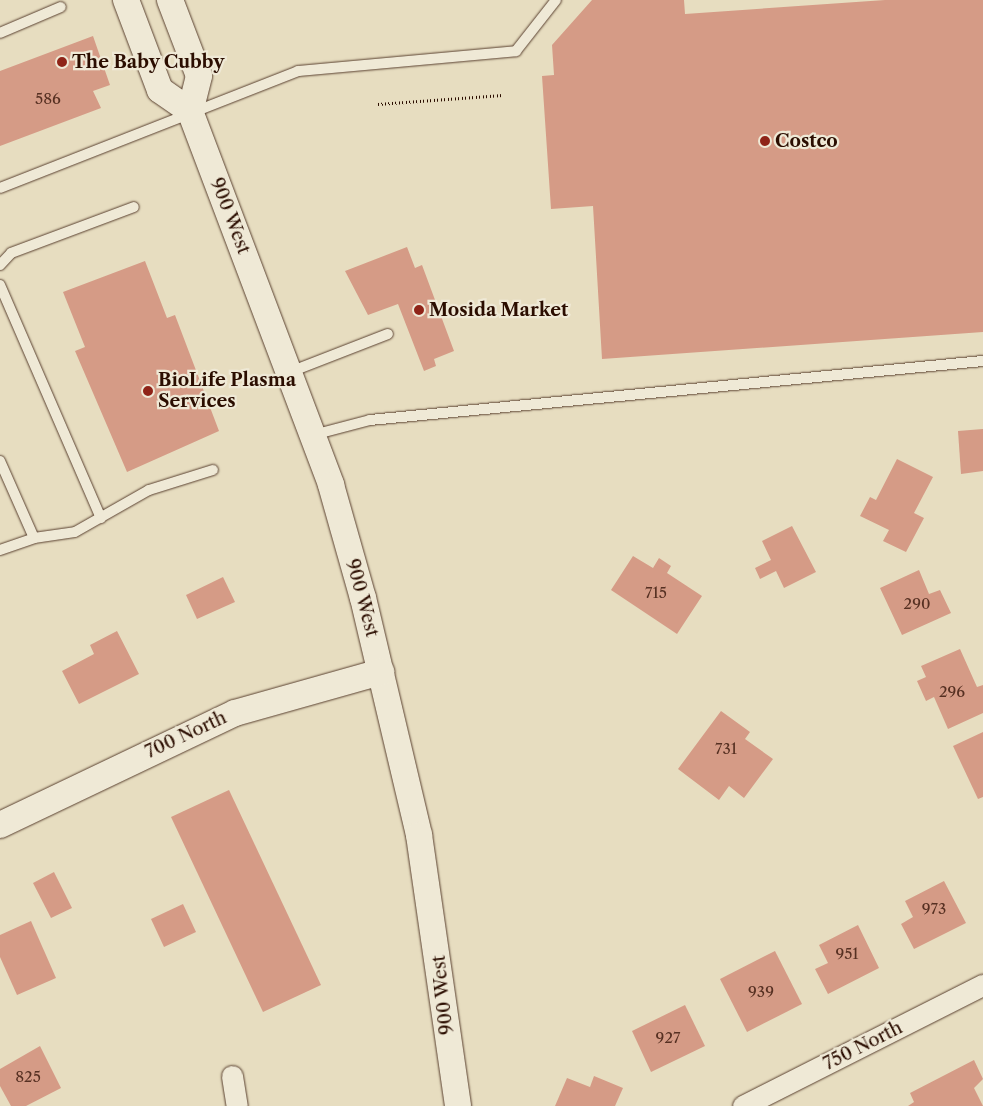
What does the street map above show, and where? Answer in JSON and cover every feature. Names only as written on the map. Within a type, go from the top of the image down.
[{"type":"street","points":[[126,0],[160,90],[190,112],[199,76],[170,0]]},
{"type":"street","name":"900 West","points":[[190,112],[313,436],[381,672],[432,907],[458,1106]]},
{"type":"street","name":"700 North","points":[[0,825],[235,713],[381,672]]},
{"type":"street","name":"750 North","points":[[743,1106],[983,985]]},
{"type":"street","points":[[232,1076],[237,1106]]},
{"type":"lane","points":[[0,188],[298,71],[516,51],[556,0]]},
{"type":"lane","points":[[0,33],[61,7]]},
{"type":"lane","points":[[0,265],[11,253],[134,207]]},
{"type":"lane","points":[[0,285],[100,518]]},
{"type":"lane","points":[[290,372],[388,334]]},
{"type":"lane","points":[[313,436],[370,420],[983,361]]},
{"type":"lane","points":[[0,461],[34,538]]},
{"type":"lane","points":[[0,550],[34,538],[75,532],[148,490],[213,470]]},
{"type":"path","points":[[378,104],[503,95]]},
{"type":"building","name":"Costco","points":[[592,0],[684,0],[685,14],[885,0],[983,0],[983,332],[602,359],[593,206],[551,209],[542,76],[554,75],[552,45]]},
{"type":"building","points":[[93,36],[110,85],[93,91],[101,108],[0,146],[0,71]]},
{"type":"building","name":"Mosida Market","points":[[407,247],[415,268],[422,265],[454,351],[434,359],[436,366],[424,371],[398,304],[368,315],[345,271]]},
{"type":"building","name":"BioLife Plasma Services","points":[[145,261],[167,318],[175,315],[219,431],[127,472],[75,351],[85,347],[63,292]]},
{"type":"building","points":[[983,429],[983,471],[961,474],[958,431]]},
{"type":"building","points":[[897,459],[933,477],[914,513],[924,518],[906,552],[883,541],[889,530],[860,516],[870,497],[876,500]]},
{"type":"building","points":[[792,526],[816,572],[784,588],[776,571],[760,579],[755,568],[771,560],[762,541]]},
{"type":"building","points":[[633,556],[653,568],[659,558],[671,566],[667,573],[702,596],[677,634],[611,590]]},
{"type":"building","points":[[919,570],[929,594],[940,590],[951,613],[902,635],[880,588]]},
{"type":"building","points":[[223,577],[235,602],[197,619],[186,595]]},
{"type":"building","points":[[117,631],[139,674],[79,704],[62,671],[94,654],[90,645]]},
{"type":"building","points":[[960,649],[977,687],[983,685],[983,713],[948,729],[934,697],[926,701],[917,681],[926,677],[921,666]]},
{"type":"building","points":[[721,711],[750,732],[745,739],[773,759],[744,798],[729,786],[719,800],[678,769]]},
{"type":"building","points":[[983,732],[983,797],[978,799],[953,746]]},
{"type":"building","points":[[229,790],[321,985],[263,1012],[171,817]]},
{"type":"building","points":[[54,872],[72,908],[51,918],[33,883]]},
{"type":"building","points":[[944,881],[966,923],[914,949],[901,924],[913,917],[905,901]]},
{"type":"building","points":[[183,904],[196,932],[164,947],[151,919]]},
{"type":"building","points":[[31,921],[56,978],[17,995],[0,957],[0,935]]},
{"type":"building","points":[[858,925],[879,968],[828,994],[815,969],[828,963],[819,945]]},
{"type":"building","points":[[775,951],[802,1004],[747,1032],[720,979]]},
{"type":"building","points":[[685,1005],[705,1046],[651,1072],[632,1031]]},
{"type":"building","points":[[40,1046],[61,1088],[26,1106],[11,1106],[0,1086],[0,1069]]},
{"type":"building","points":[[974,1060],[983,1079],[974,1088],[983,1106],[908,1106],[914,1102],[910,1093]]},
{"type":"building","points":[[594,1076],[623,1088],[615,1106],[555,1106],[567,1078],[590,1087]]},
{"type":"place","name":"The Baby Cubby","points":[[62,62]]},
{"type":"place","name":"Costco","points":[[765,141]]},
{"type":"place","name":"Mosida Market","points":[[419,310]]},
{"type":"place","name":"BioLife Plasma Services","points":[[148,391]]}]
